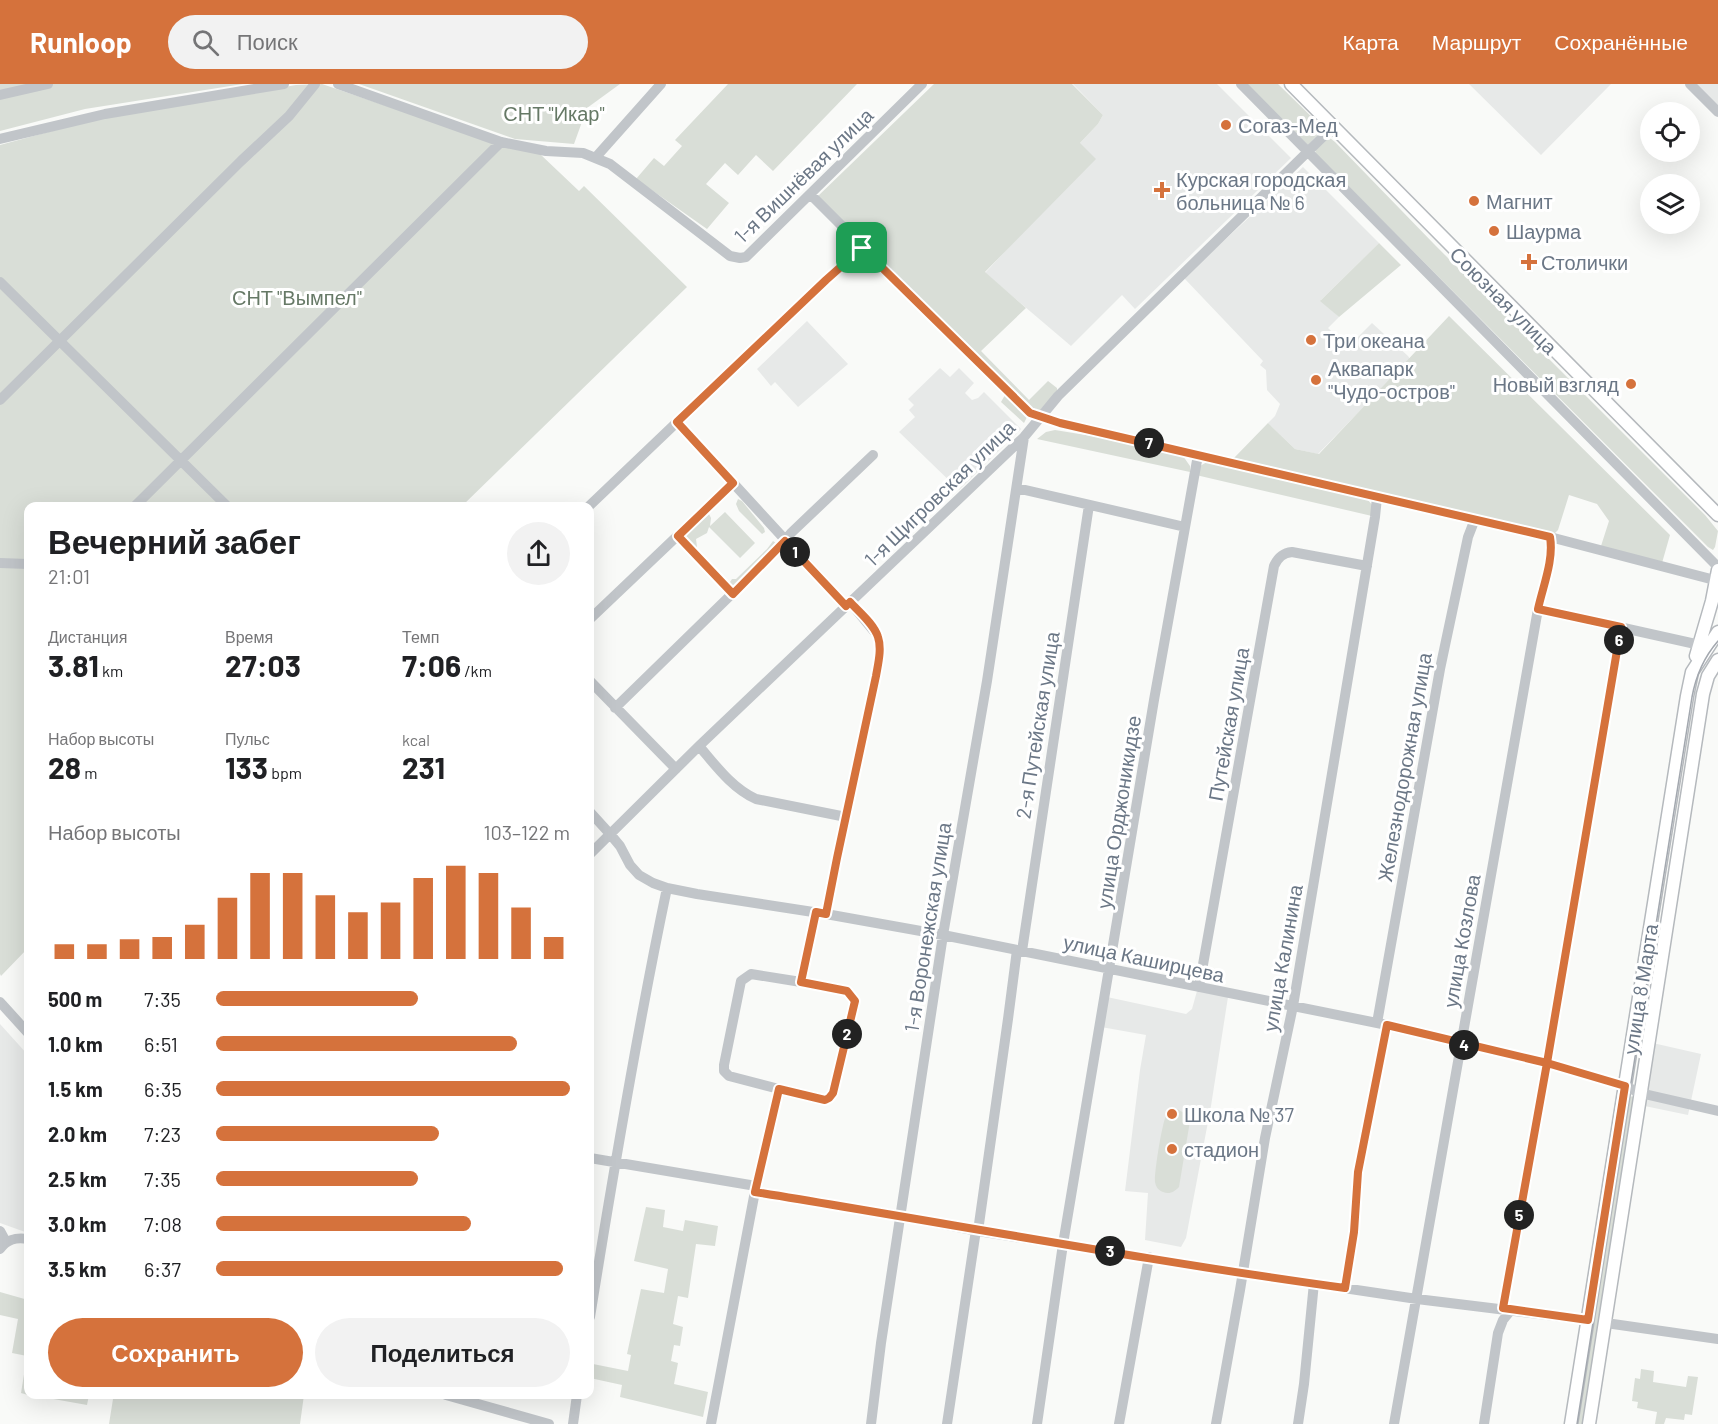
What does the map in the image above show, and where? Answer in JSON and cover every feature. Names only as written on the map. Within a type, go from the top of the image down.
[{"type":"main road","name":"Союзная улица","points":[[1291,84],[1718,515]]},
{"type":"main road","points":[[1692,672],[1718,575]]},
{"type":"main road","name":"улица 8 Марта","points":[[1571,1424],[1692,672],[1718,632]]},
{"type":"main road","name":"улица 8 Марта","points":[[1589,1424],[1703,694],[1708,676],[1718,660]]},
{"type":"street","points":[[0,95],[48,84]]},
{"type":"street","points":[[0,139],[105,114],[284,84]]},
{"type":"street","points":[[0,400],[233,168],[289,116],[315,84]]},
{"type":"street","points":[[338,84],[501,142],[546,151],[583,153],[596,158],[660,84]]},
{"type":"street","name":"1-я Вишнёвая улица","points":[[596,158],[610,165],[730,256],[746,257],[922,84]]},
{"type":"street","points":[[1241,84],[1718,575]]},
{"type":"street","points":[[1690,84],[1718,112]]},
{"type":"street","name":"1-я Щигровская улица","points":[[594,850],[699,746],[1024,437],[1058,396],[1333,127]]},
{"type":"street","points":[[139,502],[501,142]]},
{"type":"street","points":[[810,194],[1025,409],[1041,417],[1718,575]]},
{"type":"street","points":[[593,502],[862,248]]},
{"type":"street","points":[[0,282],[223,502]]},
{"type":"street","points":[[677,422],[785,541],[878,636],[880,650],[876,676],[846,817],[801,982]]},
{"type":"street","name":"1-я Воронежская улица","points":[[871,1424],[881,1343],[943,936],[1024,437]]},
{"type":"street","points":[[615,708],[873,455]]},
{"type":"street","name":"улица Орджоникидзе","points":[[1037,1424],[1063,1244],[1198,455]]},
{"type":"street","points":[[594,615],[733,483]]},
{"type":"street","points":[[1017,488],[1185,527]]},
{"type":"street","name":"улица Калинина","points":[[1216,1424],[1265,1138],[1293,1006],[1376,517],[1377,497]]},
{"type":"street","name":"2-я Путейская улица","points":[[947,1424],[1089,505]]},
{"type":"street","name":"Железнодорожная улица","points":[[1345,1288],[1354,1232],[1358,1172],[1440,669],[1468,537],[1476,519]]},
{"type":"street","points":[[678,536],[733,594]]},
{"type":"street","name":"улица Козлова","points":[[1394,1424],[1538,609],[1550,556],[1550,537]]},
{"type":"street","name":"Путейская улица","points":[[1198,987],[1276,561],[1285,553],[1292,552],[1367,566]]},
{"type":"street","points":[[0,563],[24,564]]},
{"type":"street","points":[[1538,609],[1700,645]]},
{"type":"street","points":[[1484,1424],[1498,1333],[1507,1309],[1621,627]]},
{"type":"street","points":[[594,685],[676,769]]},
{"type":"street","points":[[699,746],[745,794],[846,817]]},
{"type":"street","name":"улица Каширцева","points":[[594,816],[620,846],[630,865],[639,875],[667,888],[821,913],[1019,950],[1382,1024],[1547,1063],[1625,1086],[1640,1093],[1718,1111]]},
{"type":"street","points":[[594,1292],[615,1162],[667,888]]},
{"type":"street","points":[[751,974],[801,982],[847,991],[855,1001],[833,1093],[825,1100],[729,1076],[724,1071],[741,981],[751,974]]},
{"type":"street","points":[[0,1002],[24,1029]]},
{"type":"street","points":[[711,1424],[755,1189],[779,1089]]},
{"type":"street","points":[[594,1159],[1063,1244],[1417,1299],[1588,1320]]},
{"type":"street","points":[[0,1231],[3,1246],[16,1238],[24,1239]]},
{"type":"street","points":[[1119,1424],[1149,1257]]},
{"type":"street","points":[[1298,1424],[1314,1283]]},
{"type":"street","points":[[1606,1323],[1718,1339]]},
{"type":"street","points":[[460,1399],[549,1424]]},
{"type":"street","points":[[573,1424],[576,1399]]},
{"type":"shaded area","name":"Курская городская больница № 6","points":[[1073,84],[1217,84],[1291,158],[1135,309],[1122,295],[1071,346],[985,273],[1033,221],[1080,143],[1098,124],[1103,115]]},
{"type":"shaded area","points":[[1469,84],[1611,84],[1541,155]]},
{"type":"shaded area","points":[[1692,84],[1718,84],[1718,111]]},
{"type":"shaded area","points":[[1303,167],[1379,243],[1321,300],[1339,317],[1328,328],[1348,347],[1372,323],[1410,359],[1318,454],[1295,449],[1268,423],[1275,416],[1280,404],[1267,390],[1266,370],[1260,365],[1263,361],[1184,278]]},
{"type":"shaded area","points":[[807,321],[848,364],[798,407],[775,382],[771,386],[757,369]]},
{"type":"shaded area","points":[[940,368],[950,377],[959,368],[974,383],[965,393],[972,400],[984,392],[1021,429],[959,490],[899,432],[915,417],[909,410],[914,405],[908,399]]},
{"type":"shaded area","name":"Школа № 37","points":[[1197,991],[1228,997],[1211,1106],[1186,1238],[1181,1247],[1145,1240],[1148,1193],[1125,1191],[1146,1035],[1101,1027],[1107,997],[1186,1014],[1192,1009]]},
{"type":"shaded area","points":[[0,1024],[24,1051],[24,1232],[0,1223]]},
{"type":"shaded area","points":[[1644,1041],[1701,1054],[1688,1115],[1635,1104]]},
{"type":"green space","points":[[0,84],[243,84],[85,109],[0,131]]},
{"type":"green space","name":"СНТ \"Вымпел\"","points":[[322,84],[498,144],[540,154],[579,191],[584,186],[687,287],[466,502],[24,502],[24,952],[1,976],[0,145],[93,120],[296,85]]},
{"type":"green space","name":"СНТ \"Икар\"","points":[[359,84],[620,84],[587,108],[574,144],[515,139]]},
{"type":"green space","points":[[728,84],[857,84],[773,171],[756,155],[738,175],[725,163],[706,184],[729,203],[707,229],[636,179],[654,158],[664,166],[682,146],[675,140]]},
{"type":"green space","points":[[934,84],[1072,84],[1103,115],[1098,124],[1080,143],[1096,159],[985,272],[1026,308],[981,351],[1029,400],[1048,381],[1057,388],[1057,391],[1040,410],[1033,411],[817,197]]},
{"type":"green space","points":[[1246,84],[1278,84],[1321,126],[1321,131],[1308,145]]},
{"type":"green space","points":[[1327,138],[1335,142],[1705,515],[1718,531],[1713,550],[1315,153]]},
{"type":"green space","points":[[1379,243],[1401,265],[1339,317],[1320,301]]},
{"type":"green space","name":"Три океана","points":[[1449,316],[1670,535],[1662,563],[1601,546],[1609,521],[1597,504],[1569,495],[1558,530],[1554,534],[1234,458],[1268,423],[1295,449],[1319,454]]},
{"type":"green space","points":[[1005,395],[1027,417],[1024,423],[1001,402]]},
{"type":"green space","points":[[1055,430],[1116,440],[1183,456],[1190,466],[1190,472],[1037,439],[1046,432]]},
{"type":"green space","points":[[1207,462],[1368,500],[1373,506],[1372,516],[1196,475],[1200,466]]},
{"type":"green space","points":[[738,499],[742,501],[765,532],[762,534],[739,511],[736,504]]},
{"type":"green space","points":[[725,512],[755,543],[740,558],[709,527],[707,533],[696,539],[697,547],[692,549],[683,534],[705,513],[711,518],[710,526]]},
{"type":"green space","points":[[773,541],[776,543],[733,588],[728,585],[767,549]]},
{"type":"green space","points":[[1628,1096],[1635,1097],[1582,1424],[1576,1424]]},
{"type":"green space","name":"стадион","points":[[1177,1109],[1186,1114],[1190,1121],[1179,1187],[1166,1193],[1155,1184],[1157,1159],[1166,1116]]},
{"type":"green space","points":[[646,1207],[665,1210],[663,1227],[683,1231],[685,1220],[718,1226],[715,1246],[696,1244],[688,1298],[678,1296],[673,1324],[683,1327],[680,1346],[674,1345],[671,1361],[678,1363],[674,1384],[708,1392],[703,1417],[620,1397],[622,1385],[594,1379],[594,1364],[628,1371],[631,1355],[627,1354],[641,1289],[664,1293],[668,1269],[634,1261]]},
{"type":"green space","points":[[0,1292],[24,1299],[24,1355],[12,1353],[18,1319],[0,1315]]},
{"type":"green space","points":[[1641,1369],[1654,1371],[1653,1382],[1686,1387],[1688,1376],[1698,1377],[1692,1415],[1685,1414],[1684,1420],[1666,1418],[1664,1424],[1655,1424],[1657,1412],[1637,1408],[1638,1402],[1632,1401],[1635,1378],[1640,1379]]},
{"type":"green space","points":[[24,1374],[24,1394],[21,1393]]},
{"type":"green space","points":[[53,1399],[88,1399],[87,1405]]},
{"type":"green space","points":[[113,1399],[303,1399],[300,1424],[109,1424]]},
{"type":"tram line","points":[[1577,1424],[1692,697],[1701,667],[1718,641]]},
{"type":"place","name":"Согаз-Мед","points":[[1226,125]]},
{"type":"place","name":"Курская городская больница № 6","points":[[1162,190]]},
{"type":"place","name":"Магнит","points":[[1474,201]]},
{"type":"place","name":"Шаурма","points":[[1494,231]]},
{"type":"place","name":"Столички","points":[[1529,262]]},
{"type":"place","name":"Три океана","points":[[1311,340]]},
{"type":"place","name":"Аквапарк \"Чудо-остров\"","points":[[1316,380]]},
{"type":"place","name":"Новый взгляд","points":[[1631,384]]},
{"type":"place","name":"Школа № 37","points":[[1172,1114]]},
{"type":"place","name":"стадион","points":[[1172,1149]]},
{"type":"route","points":[[862,248],[677,422],[733,483],[678,536],[733,594],[785,541],[846,606],[850,602],[860,612],[878,636],[880,650],[826,914],[816,912],[801,982],[847,991],[855,1001],[833,1093],[829,1098],[825,1100],[779,1089],[755,1192],[978,1231],[1345,1288],[1354,1232],[1358,1172],[1387,1025],[1547,1063],[1625,1086],[1588,1320],[1503,1308],[1547,1063],[1621,627],[1538,609],[1550,556],[1550,537],[1060,423],[1030,413],[862,248]]}]
